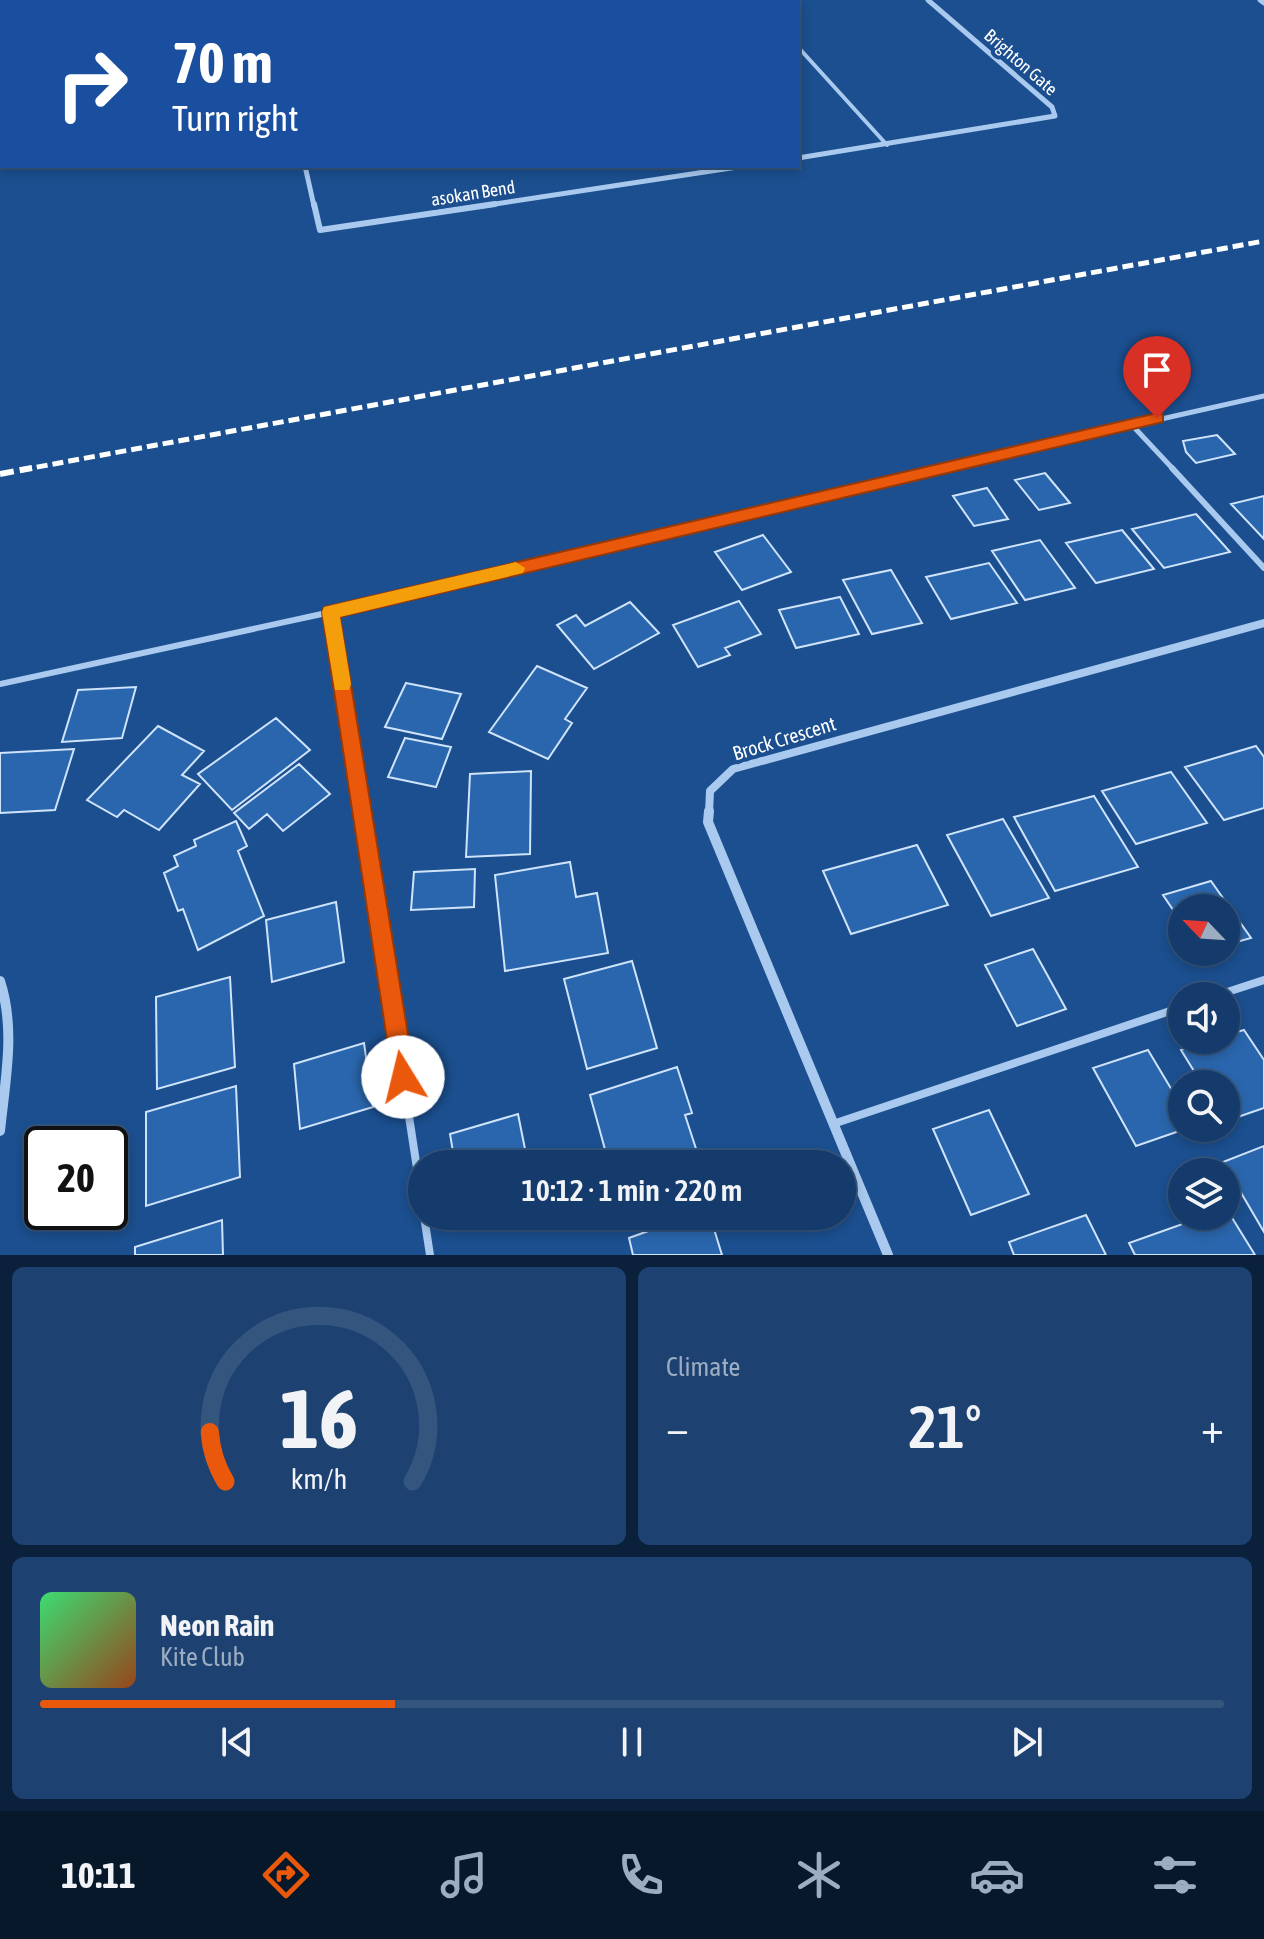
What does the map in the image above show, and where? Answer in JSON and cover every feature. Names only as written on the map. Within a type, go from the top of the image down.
[{"type":"street","name":"Brighton Gate","points":[[887,145],[1055,116],[1052,107],[928,0]]},
{"type":"street","points":[[800,158],[887,145]]},
{"type":"street","name":"asokan Bend","points":[[305,168],[320,230],[699,169]]},
{"type":"street","name":"Brock Crescent","points":[[888,1255],[708,822],[710,791],[733,769],[1264,623]]},
{"type":"street","points":[[0,981],[7,1007],[8,1036],[0,1131]]},
{"type":"lane","points":[[800,49],[887,145]]},
{"type":"lane","points":[[0,684],[331,612],[1131,424],[1264,396]]},
{"type":"lane","points":[[1131,424],[1264,568]]},
{"type":"lane","points":[[331,612],[414,1150]]},
{"type":"lane","points":[[1240,988],[1264,980]]},
{"type":"lane","points":[[833,1124],[1168,1012]]},
{"type":"lane","points":[[426,1230],[430,1255]]},
{"type":"building","points":[[1217,435],[1235,454],[1196,463],[1186,452],[1183,441]]},
{"type":"building","points":[[1045,473],[1070,503],[1039,510],[1015,480]]},
{"type":"building","points":[[987,488],[1008,519],[974,526],[953,496]]},
{"type":"building","points":[[1264,496],[1264,539],[1231,504]]},
{"type":"building","points":[[1196,514],[1230,552],[1164,568],[1132,529]]},
{"type":"building","points":[[1122,530],[1154,569],[1096,583],[1066,543]]},
{"type":"building","points":[[763,535],[791,572],[742,590],[715,552]]},
{"type":"building","points":[[1040,540],[1075,588],[1025,600],[992,551]]},
{"type":"building","points":[[989,563],[1017,603],[951,619],[926,577]]},
{"type":"building","points":[[891,570],[922,623],[872,634],[843,580]]},
{"type":"building","points":[[840,597],[859,634],[796,648],[779,610]]},
{"type":"building","points":[[739,601],[761,634],[725,648],[730,655],[698,667],[673,625]]},
{"type":"building","points":[[630,602],[659,633],[594,669],[557,625],[576,615],[585,626]]},
{"type":"building","points":[[537,666],[587,688],[565,719],[572,723],[548,759],[489,732]]},
{"type":"building","points":[[406,683],[461,694],[442,739],[385,727]]},
{"type":"building","points":[[136,687],[122,738],[62,742],[78,690]]},
{"type":"building","points":[[276,718],[310,750],[232,810],[198,774]]},
{"type":"building","points":[[158,726],[204,751],[182,775],[200,784],[159,830],[124,810],[117,817],[87,800]]},
{"type":"building","points":[[405,738],[451,747],[436,787],[388,777]]},
{"type":"building","points":[[1256,746],[1264,757],[1264,808],[1224,820],[1185,767]]},
{"type":"building","points":[[74,749],[55,810],[0,813],[0,753]]},
{"type":"building","points":[[299,764],[330,794],[283,831],[267,814],[249,829],[234,813]]},
{"type":"building","points":[[531,771],[530,854],[466,857],[470,774]]},
{"type":"building","points":[[1171,772],[1207,823],[1136,844],[1102,791]]},
{"type":"building","points":[[1094,796],[1138,867],[1055,891],[1014,817]]},
{"type":"building","points":[[1003,819],[1049,898],[991,916],[947,835]]},
{"type":"building","points":[[236,821],[247,846],[238,851],[264,916],[198,950],[183,909],[178,911],[164,873],[178,866],[174,856],[196,846],[194,840]]},
{"type":"building","points":[[917,845],[948,905],[851,934],[823,871]]},
{"type":"building","points":[[570,862],[576,897],[597,893],[608,953],[505,971],[495,875]]},
{"type":"building","points":[[475,869],[474,907],[411,910],[414,872]]},
{"type":"building","points":[[1211,881],[1220,894],[1168,894],[1168,902],[1163,895]]},
{"type":"building","points":[[336,902],[344,962],[272,982],[266,920]]},
{"type":"building","points":[[1240,922],[1251,938],[1240,941]]},
{"type":"building","points":[[1033,949],[1066,1009],[1017,1026],[985,965]]},
{"type":"building","points":[[632,961],[657,1048],[587,1069],[564,979]]},
{"type":"building","points":[[230,977],[235,1067],[157,1089],[156,997]]},
{"type":"building","points":[[1244,1030],[1264,1060],[1264,1108],[1240,1116],[1240,1070],[1193,1070],[1183,1054],[1240,1054],[1240,1031]]},
{"type":"building","points":[[364,1043],[373,1107],[300,1129],[294,1064]]},
{"type":"building","points":[[1148,1050],[1168,1084],[1168,1135],[1136,1146],[1093,1068]]},
{"type":"building","points":[[677,1067],[692,1113],[685,1115],[696,1150],[605,1150],[590,1095]]},
{"type":"building","points":[[236,1086],[240,1177],[146,1206],[146,1112]]},
{"type":"building","points":[[989,1110],[1029,1194],[971,1215],[933,1129]]},
{"type":"building","points":[[518,1114],[525,1150],[453,1150],[450,1134]]},
{"type":"building","points":[[1264,1146],[1264,1232],[1240,1191],[1240,1158],[1233,1158]]},
{"type":"building","points":[[1086,1215],[1106,1255],[1014,1255],[1009,1242]]},
{"type":"building","points":[[222,1220],[223,1255],[135,1255],[135,1247]]},
{"type":"building","points":[[1168,1229],[1240,1230],[1255,1255],[1135,1255],[1129,1243]]},
{"type":"building","points":[[651,1230],[714,1230],[722,1255],[633,1255],[629,1238]]},
{"type":"railway","points":[[21,470],[1264,241]]},
{"type":"railway","points":[[0,474],[32,468]]},
{"type":"slow traffic","points":[[342,684],[331,612],[516,568]]},
{"type":"route","points":[[403,1077],[331,612],[1157,418]]}]
